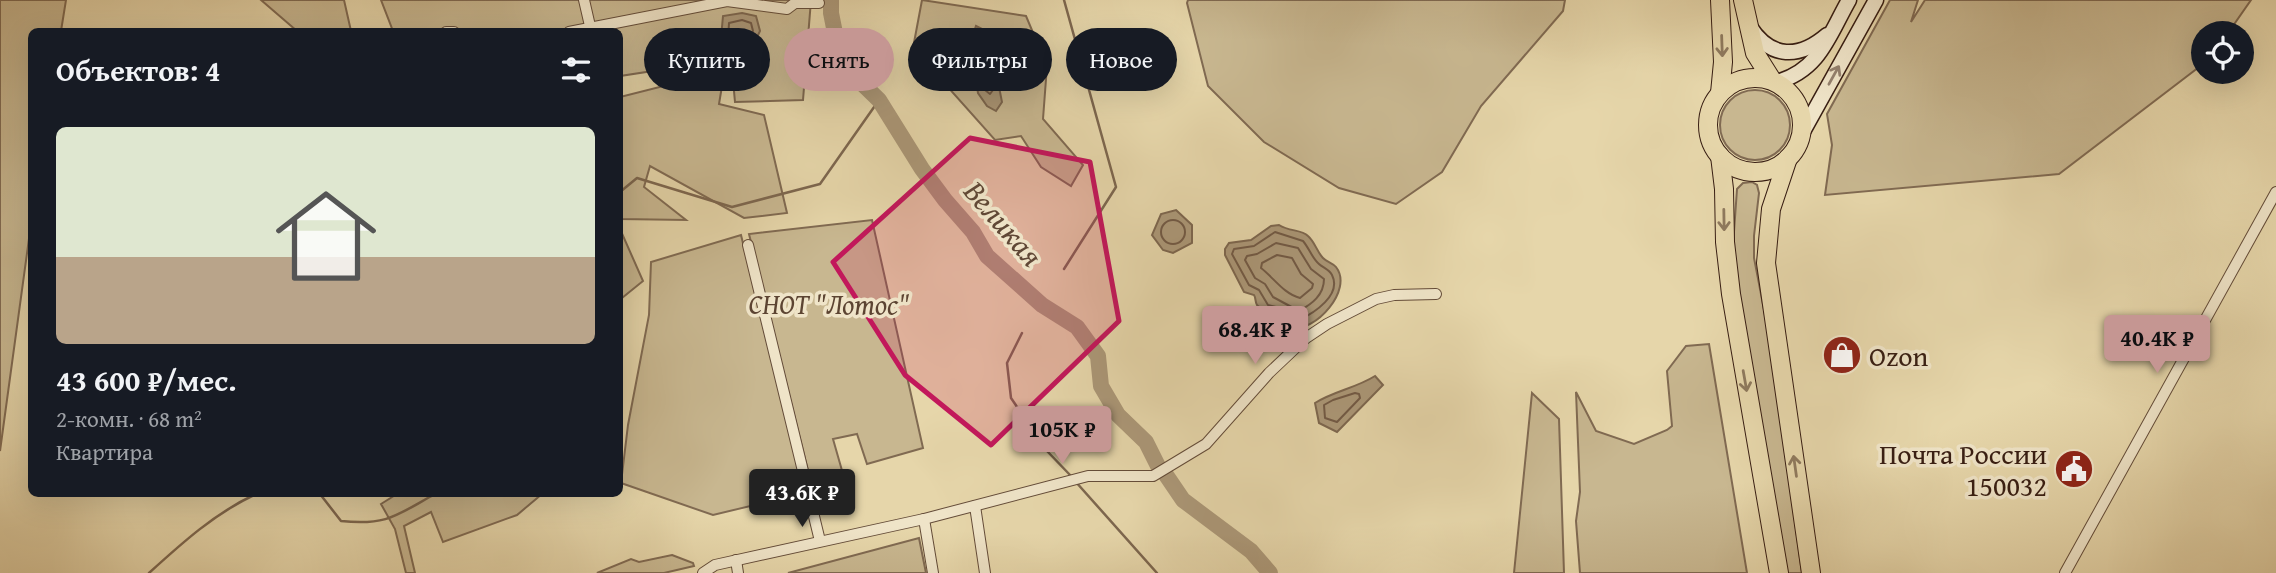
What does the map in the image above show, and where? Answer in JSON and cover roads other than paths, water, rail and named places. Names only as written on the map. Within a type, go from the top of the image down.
[{"type":"highway","points":[[1720,0],[1723,62],[1720,93]]},
{"type":"highway","points":[[1743,0],[1759,62],[1774,81],[1791,94],[1802,120],[1801,135],[1788,158],[1769,170],[1754,172],[1733,166],[1720,156],[1712,144],[1708,124],[1713,104],[1720,93],[1731,84],[1744,79],[1774,81]]},
{"type":"highway","points":[[1720,156],[1729,283],[1779,573]]},
{"type":"highway","points":[[1788,158],[1771,209],[1766,263],[1811,573]]},
{"type":"main road","points":[[1774,81],[1796,75],[1810,65],[1818,56],[1849,0]]},
{"type":"main road","points":[[1801,135],[1876,0]]},
{"type":"main road","points":[[1748,24],[1766,45],[1778,51],[1791,52],[1817,43],[1836,23]]},
{"type":"street","points":[[584,0],[590,26]]},
{"type":"street","points":[[656,0],[659,13]]},
{"type":"street","points":[[583,28],[727,1],[787,9],[795,2],[819,3]]},
{"type":"street","points":[[2064,573],[2276,192]]},
{"type":"street","points":[[748,246],[820,541]]},
{"type":"street","points":[[703,573],[715,565],[924,519],[1088,476],[1147,477],[1158,474],[1214,437],[1269,373],[1306,338],[1327,324],[1376,299],[1403,294],[1436,294]]},
{"type":"street","points":[[975,506],[985,573]]},
{"type":"street","points":[[924,519],[933,573]]},
{"type":"street","points":[[736,560],[738,573]]},
{"type":"water","points":[[742,13],[756,16],[759,28],[722,28],[723,16]]},
{"type":"water","points":[[1000,91],[1002,102],[996,111],[987,106],[978,93]]},
{"type":"water","points":[[1176,210],[1192,225],[1192,243],[1173,253],[1163,250],[1152,235],[1161,214]]},
{"type":"water","points":[[1279,225],[1308,236],[1323,258],[1336,267],[1340,276],[1340,287],[1329,308],[1321,317],[1302,327],[1293,327],[1257,305],[1254,295],[1244,292],[1225,255],[1229,243],[1251,240],[1271,226]]},
{"type":"water","points":[[1375,376],[1383,385],[1337,432],[1319,423],[1315,403]]},
{"type":"waterway","name":"Великая","points":[[831,0],[841,63],[879,100],[922,169],[973,232],[987,256],[1042,305],[1077,327],[1098,356],[1101,386],[1118,415],[1146,442],[1158,466]]},
{"type":"waterway","points":[[1064,0],[1116,187],[1064,269]]},
{"type":"waterway","points":[[623,190],[637,178],[732,207],[820,184],[879,100]]},
{"type":"waterway","points":[[1022,333],[1007,363],[1011,398],[1047,451],[1071,476]]},
{"type":"waterway","name":"Великая","points":[[1166,475],[1183,500],[1251,551],[1270,573]]},
{"type":"waterway","points":[[1075,481],[1157,573]]},
{"type":"waterway","points":[[149,573],[213,519],[250,497]]},
{"type":"waterway","points":[[322,497],[341,521],[357,522],[391,517],[430,497]]},
{"type":"place","name":"Ozon","points":[[1842,355]]},
{"type":"place","name":"Почта России 150032","points":[[2074,469]]},
{"type":"park label","name":"СНОТ \"Лотос\"","points":[[829,303]]}]
